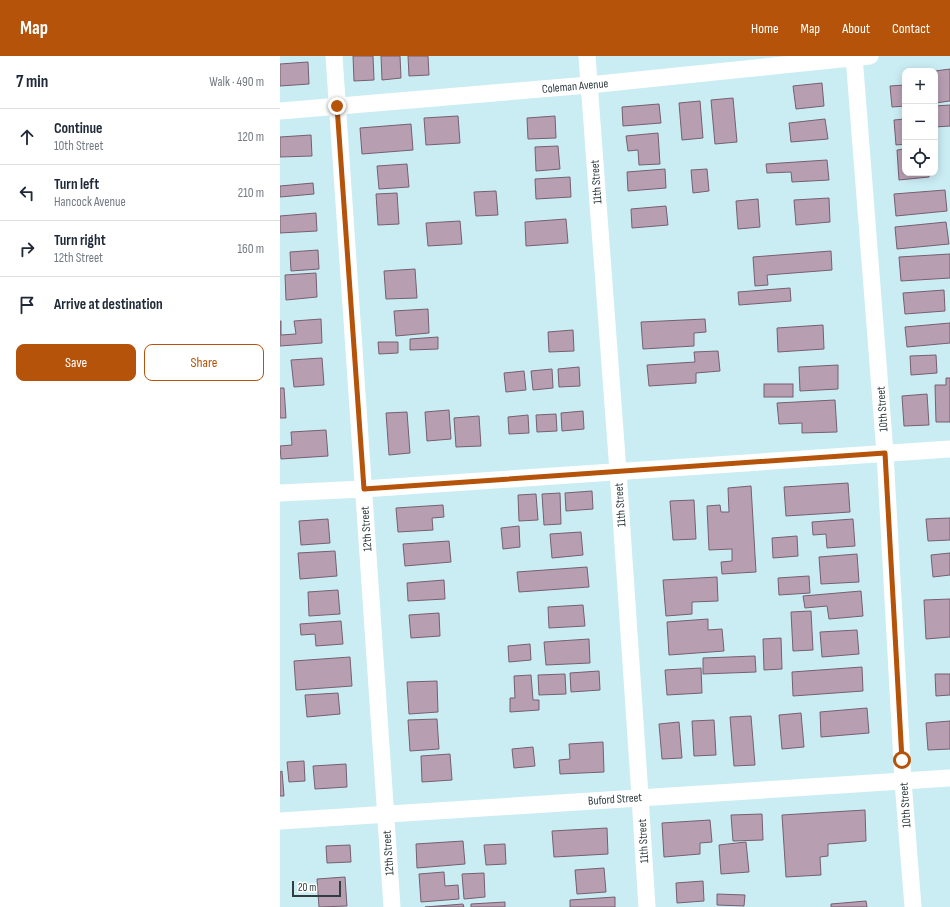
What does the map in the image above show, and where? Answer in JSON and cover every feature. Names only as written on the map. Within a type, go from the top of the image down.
[{"type":"street","name":"12th Street","points":[[334,56],[392,907]]},
{"type":"street","name":"11th Street","points":[[587,56],[618,472],[647,907]]},
{"type":"street","name":"Coleman Avenue","points":[[280,111],[589,85],[859,57]]},
{"type":"street","name":"10th Street","points":[[859,57],[885,453],[903,781],[913,907]]},
{"type":"street","points":[[280,493],[364,489],[950,449]]},
{"type":"street","name":"Buford Street","points":[[280,821],[950,778]]},
{"type":"building","points":[[353,56],[373,56],[374,80],[354,81]]},
{"type":"building","points":[[381,56],[400,56],[401,78],[382,80]]},
{"type":"building","points":[[408,56],[428,56],[429,75],[409,76]]},
{"type":"building","points":[[308,62],[309,84],[280,86],[280,64]]},
{"type":"building","points":[[950,69],[950,101],[938,103],[938,71]]},
{"type":"building","points":[[822,83],[824,106],[796,109],[793,86]]},
{"type":"building","points":[[902,85],[902,106],[892,107],[890,86]]},
{"type":"building","points":[[733,98],[737,142],[715,144],[711,100]]},
{"type":"building","points":[[700,101],[703,138],[682,140],[679,103]]},
{"type":"building","points":[[659,104],[661,123],[623,126],[622,107]]},
{"type":"building","points":[[950,105],[950,126],[938,127],[938,106]]},
{"type":"building","points":[[458,116],[460,143],[426,145],[424,118]]},
{"type":"building","points":[[555,116],[556,138],[528,139],[527,118]]},
{"type":"building","points":[[825,119],[828,139],[791,142],[789,123]]},
{"type":"building","points":[[902,119],[902,144],[896,145],[894,120]]},
{"type":"building","points":[[411,124],[413,150],[362,154],[360,128]]},
{"type":"building","points":[[658,133],[660,164],[639,165],[638,150],[628,151],[626,136]]},
{"type":"building","points":[[311,135],[312,156],[280,157],[280,137]]},
{"type":"building","points":[[558,146],[560,169],[536,171],[535,147]]},
{"type":"building","points":[[902,149],[902,176],[929,177],[899,180],[897,150]]},
{"type":"building","points":[[827,160],[829,180],[792,182],[791,172],[767,173],[766,164]]},
{"type":"building","points":[[407,164],[409,187],[379,189],[377,166]]},
{"type":"building","points":[[665,169],[666,188],[628,191],[627,172]]},
{"type":"building","points":[[707,169],[709,191],[693,193],[691,170]]},
{"type":"building","points":[[570,177],[571,197],[536,199],[535,179]]},
{"type":"building","points":[[313,183],[314,194],[280,197],[280,186]]},
{"type":"building","points":[[945,190],[947,211],[896,216],[894,194]]},
{"type":"building","points":[[496,191],[498,215],[476,216],[474,192]]},
{"type":"building","points":[[397,193],[399,224],[378,225],[376,194]]},
{"type":"building","points":[[829,198],[830,222],[796,225],[794,200]]},
{"type":"building","points":[[758,199],[760,227],[738,229],[736,201]]},
{"type":"building","points":[[666,206],[668,225],[632,228],[631,209]]},
{"type":"building","points":[[316,213],[317,231],[280,233],[280,216]]},
{"type":"building","points":[[566,219],[568,243],[526,246],[525,222]]},
{"type":"building","points":[[460,221],[462,244],[428,246],[426,223]]},
{"type":"building","points":[[946,222],[949,244],[897,249],[895,227]]},
{"type":"building","points":[[318,250],[319,269],[291,271],[290,252]]},
{"type":"building","points":[[831,251],[832,270],[767,275],[768,285],[755,286],[753,257]]},
{"type":"building","points":[[950,254],[950,278],[901,281],[899,257]]},
{"type":"building","points":[[415,269],[417,298],[386,299],[384,271]]},
{"type":"building","points":[[316,273],[317,297],[286,300],[285,275]]},
{"type":"building","points":[[790,288],[791,301],[739,305],[738,292]]},
{"type":"building","points":[[944,290],[945,311],[905,314],[903,293]]},
{"type":"building","points":[[428,309],[429,333],[396,336],[394,311]]},
{"type":"building","points":[[321,319],[322,343],[280,346],[280,321],[281,335],[296,334],[294,321]]},
{"type":"building","points":[[705,319],[706,332],[694,333],[694,346],[643,349],[641,322]]},
{"type":"building","points":[[950,323],[950,343],[907,347],[905,327]]},
{"type":"building","points":[[823,325],[824,349],[778,352],[777,328]]},
{"type":"building","points":[[573,330],[574,351],[549,352],[548,332]]},
{"type":"building","points":[[438,337],[438,349],[410,350],[410,339]]},
{"type":"building","points":[[378,342],[398,342],[398,353],[379,354]]},
{"type":"building","points":[[718,351],[720,371],[696,373],[696,383],[649,386],[647,365],[695,362],[694,352]]},
{"type":"building","points":[[936,355],[937,373],[911,375],[910,356]]},
{"type":"building","points":[[322,358],[324,385],[294,387],[291,360]]},
{"type":"building","points":[[838,365],[838,389],[800,391],[799,367]]},
{"type":"building","points":[[579,367],[580,386],[559,387],[558,369]]},
{"type":"building","points":[[552,369],[553,388],[533,390],[531,371]]},
{"type":"building","points":[[524,371],[526,390],[506,392],[504,373]]},
{"type":"building","points":[[946,378],[950,378],[950,422],[936,422],[935,385],[946,385]]},
{"type":"building","points":[[764,384],[793,384],[793,397],[764,397]]},
{"type":"building","points":[[280,388],[284,388],[286,418],[280,418]]},
{"type":"building","points":[[927,394],[929,425],[904,426],[902,396]]},
{"type":"building","points":[[835,400],[837,432],[802,433],[802,423],[779,424],[777,403]]},
{"type":"building","points":[[449,410],[451,439],[427,441],[425,412]]},
{"type":"building","points":[[583,411],[584,429],[562,431],[561,413]]},
{"type":"building","points":[[407,412],[410,453],[389,455],[386,413]]},
{"type":"building","points":[[556,414],[557,431],[537,432],[536,415]]},
{"type":"building","points":[[528,415],[529,433],[509,434],[508,417]]},
{"type":"building","points":[[479,416],[481,446],[456,447],[454,418]]},
{"type":"building","points":[[326,430],[328,456],[281,459],[280,446],[292,445],[291,432]]},
{"type":"building","points":[[848,483],[850,512],[786,516],[784,487]]},
{"type":"building","points":[[751,486],[756,572],[722,574],[721,562],[732,561],[732,549],[709,550],[707,506],[720,505],[721,512],[729,512],[728,488]]},
{"type":"building","points":[[592,491],[593,509],[566,511],[565,493]]},
{"type":"building","points":[[560,493],[561,524],[544,525],[542,494]]},
{"type":"building","points":[[536,494],[538,520],[519,521],[518,495]]},
{"type":"building","points":[[694,500],[696,539],[673,540],[670,501]]},
{"type":"building","points":[[443,505],[444,517],[432,518],[433,530],[398,532],[396,508]]},
{"type":"building","points":[[950,518],[950,540],[928,541],[926,519]]},
{"type":"building","points":[[328,519],[330,543],[301,545],[299,521]]},
{"type":"building","points":[[853,519],[855,546],[827,548],[826,534],[813,535],[812,522]]},
{"type":"building","points":[[519,526],[520,547],[503,549],[501,528]]},
{"type":"building","points":[[581,532],[583,555],[552,558],[550,534]]},
{"type":"building","points":[[797,536],[798,556],[773,558],[772,538]]},
{"type":"building","points":[[449,541],[451,562],[405,566],[403,544]]},
{"type":"building","points":[[335,551],[337,576],[300,579],[298,553]]},
{"type":"building","points":[[950,553],[950,575],[933,577],[931,555]]},
{"type":"building","points":[[857,554],[859,582],[821,584],[819,557]]},
{"type":"building","points":[[587,567],[589,587],[519,592],[517,572]]},
{"type":"building","points":[[809,576],[810,593],[779,595],[778,578]]},
{"type":"building","points":[[717,577],[718,601],[692,602],[692,614],[666,616],[663,580]]},
{"type":"building","points":[[444,580],[445,599],[408,601],[407,583]]},
{"type":"building","points":[[338,590],[340,614],[309,616],[308,592]]},
{"type":"building","points":[[861,591],[863,616],[829,619],[827,606],[805,608],[803,596]]},
{"type":"building","points":[[950,599],[950,637],[926,639],[924,600]]},
{"type":"building","points":[[583,605],[585,626],[549,628],[548,607]]},
{"type":"building","points":[[811,611],[813,650],[793,651],[791,612]]},
{"type":"building","points":[[439,613],[440,636],[411,638],[409,615]]},
{"type":"building","points":[[708,619],[708,630],[722,629],[724,651],[669,655],[667,622]]},
{"type":"building","points":[[341,621],[343,644],[316,646],[315,634],[301,635],[300,624]]},
{"type":"building","points":[[857,630],[859,654],[822,657],[820,632]]},
{"type":"building","points":[[781,638],[782,669],[764,670],[763,639]]},
{"type":"building","points":[[589,639],[590,663],[546,665],[544,642]]},
{"type":"building","points":[[530,644],[531,660],[509,662],[508,646]]},
{"type":"building","points":[[755,656],[756,672],[703,674],[703,658]]},
{"type":"building","points":[[350,657],[352,686],[296,690],[294,661]]},
{"type":"building","points":[[862,667],[863,691],[793,696],[792,672]]},
{"type":"building","points":[[701,668],[702,693],[667,695],[665,670]]},
{"type":"building","points":[[599,671],[600,690],[571,692],[570,673]]},
{"type":"building","points":[[565,674],[566,694],[539,695],[538,675]]},
{"type":"building","points":[[935,674],[950,674],[950,695],[936,696]]},
{"type":"building","points":[[531,675],[533,700],[539,700],[539,710],[510,712],[510,698],[515,698],[514,676]]},
{"type":"building","points":[[437,681],[438,712],[409,714],[407,682]]},
{"type":"building","points":[[338,693],[340,714],[307,717],[305,695]]},
{"type":"building","points":[[867,708],[869,733],[821,737],[820,712]]},
{"type":"building","points":[[801,713],[804,747],[782,749],[779,715]]},
{"type":"building","points":[[751,716],[755,765],[734,766],[730,717]]},
{"type":"building","points":[[437,719],[439,749],[410,751],[408,720]]},
{"type":"building","points":[[714,720],[716,755],[694,756],[692,721]]},
{"type":"building","points":[[950,721],[950,749],[928,750],[926,723]]},
{"type":"building","points":[[679,722],[682,758],[662,759],[659,724]]},
{"type":"building","points":[[603,742],[604,772],[560,774],[559,760],[570,759],[569,744]]},
{"type":"building","points":[[533,747],[535,766],[514,768],[512,749]]},
{"type":"building","points":[[450,754],[452,780],[422,782],[421,756]]},
{"type":"building","points":[[304,761],[305,781],[289,782],[287,762]]},
{"type":"building","points":[[346,764],[347,787],[315,789],[313,766]]},
{"type":"building","points":[[282,771],[284,796],[280,796],[280,772]]},
{"type":"building","points":[[865,810],[866,841],[828,844],[828,856],[820,857],[821,875],[786,877],[782,815]]},
{"type":"building","points":[[762,814],[763,840],[733,841],[731,815]]},
{"type":"building","points":[[710,820],[712,842],[700,843],[700,854],[664,857],[662,823]]},
{"type":"building","points":[[607,828],[608,854],[554,857],[552,831]]},
{"type":"building","points":[[463,841],[465,864],[417,868],[416,844]]},
{"type":"building","points":[[746,842],[749,872],[721,874],[719,845]]},
{"type":"building","points":[[505,844],[506,864],[486,865],[484,845]]},
{"type":"building","points":[[350,845],[351,862],[327,863],[326,846]]},
{"type":"building","points":[[604,868],[606,892],[577,894],[575,870]]},
{"type":"building","points":[[444,872],[445,886],[458,885],[459,899],[421,902],[419,874]]},
{"type":"building","points":[[484,873],[485,897],[464,899],[462,874]]},
{"type":"building","points":[[345,877],[347,906],[319,907],[317,879]]},
{"type":"building","points":[[703,881],[704,901],[677,903],[676,883]]},
{"type":"building","points":[[717,894],[745,895],[744,906],[717,905]]},
{"type":"building","points":[[615,897],[615,907],[570,907],[570,900]]},
{"type":"building","points":[[866,901],[867,907],[831,907],[831,904]]},
{"type":"building","points":[[505,902],[505,907],[471,907],[471,904]]},
{"type":"building","points":[[463,904],[464,907],[425,907]]},
{"type":"route","points":[[337,106],[364,489],[885,453],[902,760]]}]
